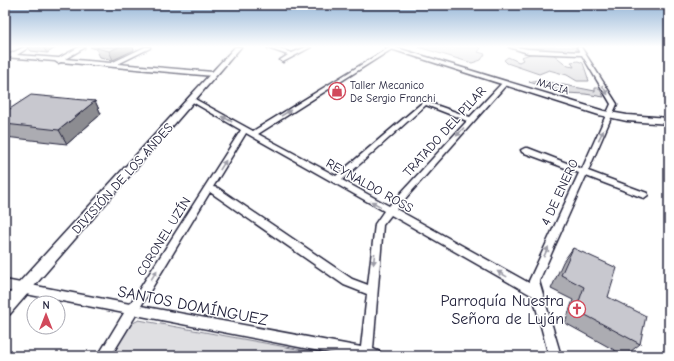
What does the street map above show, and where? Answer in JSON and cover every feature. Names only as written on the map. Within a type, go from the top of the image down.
[{"type":"street","points":[[98,64],[213,74]]},
{"type":"street","name":"DIVISIÓN DE LOS ANDES","points":[[5,309],[222,64]]},
{"type":"street","name":"CORONEL UZÍN","points":[[104,356],[208,188],[249,131],[362,64]]},
{"type":"street","name":"MACIA","points":[[444,64],[505,83],[612,112],[669,122]]},
{"type":"street","name":"MACIA","points":[[456,64],[612,112],[669,116]]},
{"type":"street","points":[[590,64],[614,104],[612,112]]},
{"type":"street","name":"TRATADO DEL PILAR","points":[[369,355],[371,291],[377,229],[379,224],[389,211],[505,83]]},
{"type":"street","name":"REYNALDO ROSS","points":[[191,99],[536,292]]},
{"type":"street","points":[[336,181],[425,103],[472,120]]},
{"type":"street","name":"4 DE ENERO","points":[[555,356],[534,281],[536,273],[612,112]]},
{"type":"street","points":[[524,150],[644,195]]},
{"type":"street","points":[[208,188],[215,190],[348,282],[371,291]]},
{"type":"street","name":"SANTOS DOMÍNGUEZ","points":[[5,285],[369,355]]},
{"type":"shaded area","points":[[509,64],[565,64],[574,67],[572,64],[583,64],[589,81],[577,81],[567,75],[549,70],[539,74]]},
{"type":"shaded area","points":[[538,80],[595,91],[595,88],[599,88],[604,97],[566,93],[529,82]]},
{"type":"shaded area","points":[[139,320],[335,356],[111,356],[131,324]]},
{"type":"building","points":[[31,95],[95,101],[59,130],[5,124],[5,112]]},
{"type":"building","points":[[573,248],[617,268],[608,297],[646,316],[640,344],[576,310],[584,287],[561,275]]},
{"type":"place","name":"Taller Mecanico De Sergio Franchi","points":[[337,91]]},
{"type":"place","name":"Parroquía Nuestra Señora de Luján","points":[[577,309]]}]
